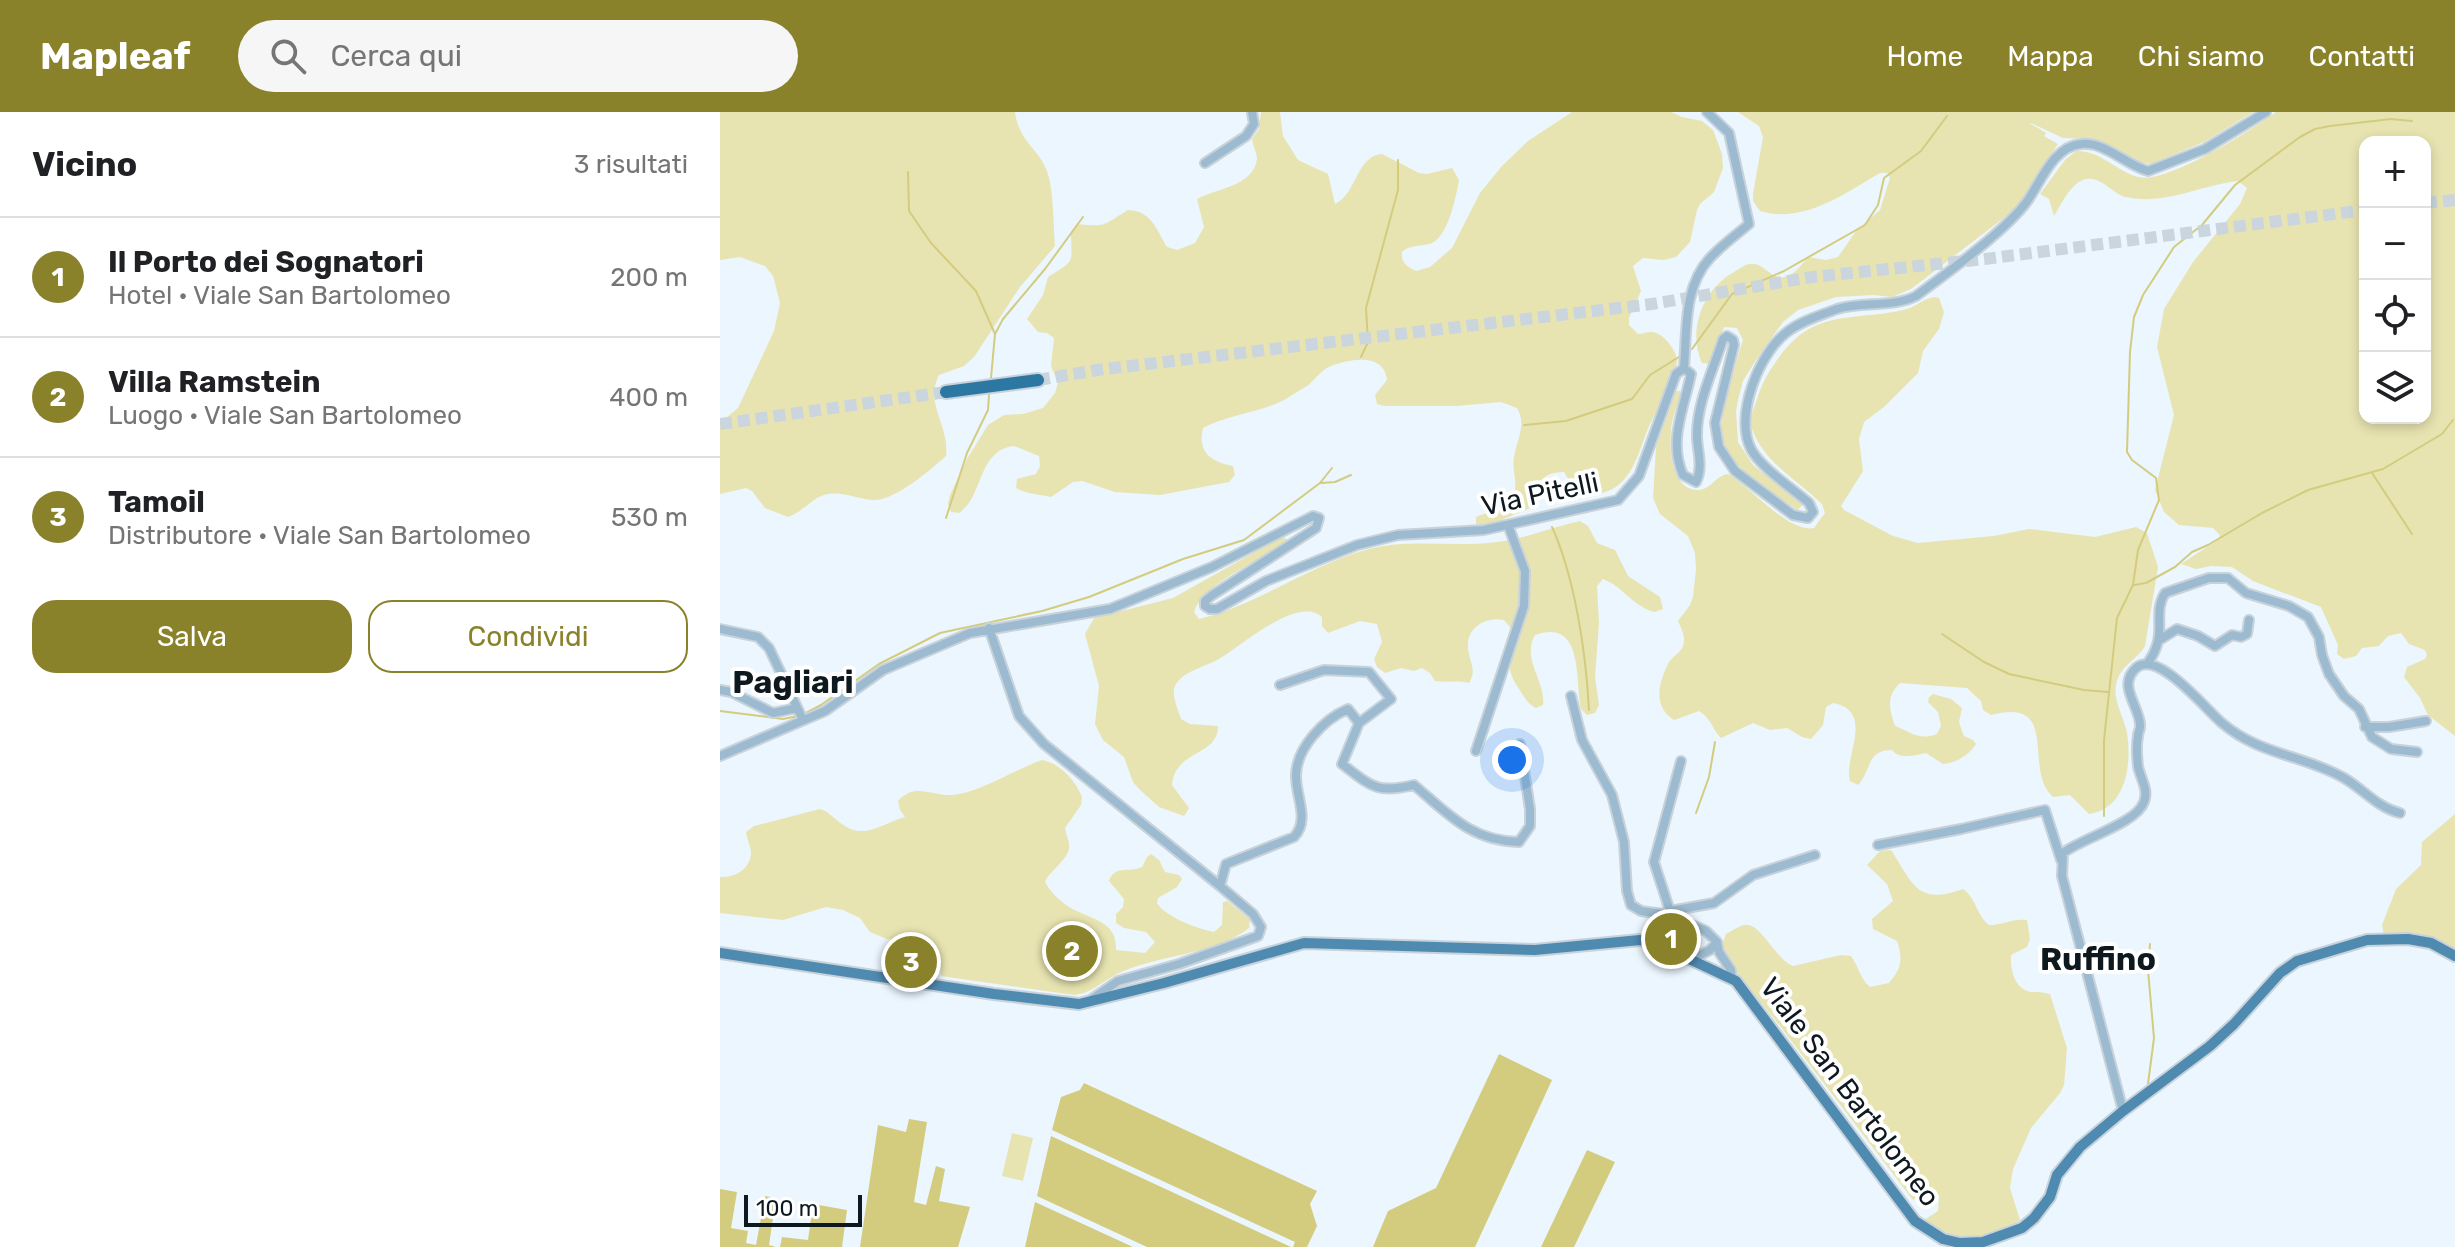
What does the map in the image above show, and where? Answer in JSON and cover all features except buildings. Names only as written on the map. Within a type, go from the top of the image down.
[{"type":"highway","points":[[946,392],[1038,380]]},
{"type":"main road","name":"Viale San Bartolomeo","points":[[720,953],[1079,1004],[1304,943],[1535,950],[1640,940],[1653,942],[1732,979],[1915,1221],[1943,1239],[1960,1243],[1983,1242],[2022,1228],[2034,1218],[2050,1197],[2057,1175],[2080,1147],[2210,1046],[2280,973],[2297,961],[2367,940],[2408,939],[2441,946],[2455,956]]},
{"type":"street","points":[[1205,163],[1246,136],[1254,124],[1252,112]]},
{"type":"street","points":[[1707,112],[1729,133],[1749,224],[1709,259],[1694,282],[1689,303],[1684,368],[1690,371],[1690,377],[1677,422],[1678,465],[1683,475],[1693,482],[1698,477],[1699,411],[1723,339],[1729,337],[1734,345],[1715,423],[1719,447],[1735,471],[1793,515],[1808,518],[1813,512],[1809,503],[1756,457],[1746,433],[1745,415],[1753,384],[1771,349],[1785,333],[1840,308],[1905,301],[1916,296],[2017,213],[2055,158],[2070,146],[2092,144],[2148,171],[2205,149],[2266,112]]},
{"type":"street","name":"Via Pitelli","points":[[720,756],[825,711],[883,670],[970,633],[1110,609],[1212,567],[1313,516],[1319,518],[1316,528],[1211,596],[1205,601],[1205,606],[1217,609],[1266,581],[1357,545],[1398,535],[1484,530],[1612,503],[1626,493],[1639,476],[1676,374],[1684,368]]},
{"type":"street","points":[[1476,751],[1524,606],[1525,571],[1508,525]]},
{"type":"street","points":[[2161,639],[2160,602],[2165,593],[2209,578],[2228,578],[2246,593],[2289,606],[2308,617],[2319,637],[2329,674],[2344,696],[2359,709],[2372,737],[2391,749],[2417,752]]},
{"type":"street","points":[[2147,664],[2161,639],[2177,629],[2215,646],[2232,635],[2241,637],[2247,634],[2249,620]]},
{"type":"street","points":[[989,628],[1019,716],[1044,744],[1220,886],[1253,914],[1261,927],[1258,936],[1179,964],[1118,981],[1088,1002]]},
{"type":"street","points":[[720,629],[758,637],[769,648],[803,720]]},
{"type":"street","points":[[2061,861],[2063,853],[2127,819],[2144,802],[2146,787],[2137,754],[2140,724],[2128,687],[2134,670],[2153,663],[2167,670],[2229,729],[2259,748],[2342,777],[2389,811],[2400,813]]},
{"type":"street","points":[[1280,685],[1324,670],[1369,672],[1391,699],[1359,723],[1342,764],[1374,788],[1396,789],[1414,785],[1462,826],[1486,838],[1519,842],[1530,826],[1520,744]]},
{"type":"street","points":[[720,690],[731,692],[773,713],[798,709]]},
{"type":"street","points":[[1571,696],[1582,740],[1612,795],[1624,842],[1631,905],[1641,911],[1670,913],[1714,903],[1753,875],[1815,855]]},
{"type":"street","points":[[1220,886],[1226,864],[1294,837],[1301,831],[1303,823],[1295,774],[1303,749],[1333,715],[1348,709],[1359,723]]},
{"type":"street","points":[[2365,727],[2426,721]]},
{"type":"street","points":[[1681,761],[1654,862],[1670,913],[1706,931],[1717,942],[1719,952],[1731,970],[1732,979]]},
{"type":"street","points":[[1878,845],[2045,810],[2061,861],[2062,876],[2123,1111]]},
{"type":"street","points":[[1691,960],[1710,950],[1717,942]]},
{"type":"shaded area","points":[[720,112],[1015,112],[1025,139],[1045,166],[1051,191],[1055,246],[1020,287],[974,357],[964,366],[939,375],[934,396],[946,456],[912,484],[891,496],[873,500],[830,494],[788,517],[765,508],[746,488],[720,494],[720,423],[738,408],[774,331],[780,303],[773,276],[765,266],[740,257],[720,260]]},
{"type":"shaded area","points":[[1261,112],[1280,112],[1283,136],[1298,160],[1328,174],[1335,204],[1348,192],[1373,156],[1382,154],[1419,173],[1452,168],[1459,180],[1443,233],[1432,243],[1402,252],[1404,262],[1416,271],[1430,267],[1452,248],[1480,193],[1502,166],[1528,141],[1572,112],[1671,112],[1702,121],[1713,130],[1722,154],[1723,168],[1714,192],[1697,210],[1690,242],[1676,257],[1663,260],[1643,258],[1633,266],[1641,291],[1629,325],[1638,334],[1652,332],[1663,337],[1673,349],[1677,361],[1670,385],[1637,457],[1619,485],[1609,491],[1585,494],[1574,489],[1564,472],[1555,473],[1540,482],[1530,508],[1489,525],[1476,524],[1476,517],[1503,506],[1513,495],[1514,457],[1521,426],[1517,408],[1501,402],[1457,406],[1377,404],[1375,395],[1387,380],[1384,371],[1373,361],[1356,360],[1328,367],[1307,386],[1276,404],[1203,428],[1204,450],[1213,459],[1233,466],[1235,475],[1229,482],[1160,495],[1115,492],[1082,481],[1073,482],[1051,497],[1016,488],[1017,479],[1036,474],[1040,466],[1039,456],[1014,446],[997,452],[991,458],[969,502],[960,513],[951,512],[948,504],[950,495],[988,425],[1004,415],[1043,408],[1055,393],[1058,383],[1051,366],[1054,338],[1038,332],[1027,319],[1043,295],[1048,277],[1070,260],[1071,232],[1077,224],[1100,225],[1128,210],[1136,211],[1148,217],[1167,247],[1177,250],[1195,243],[1204,227],[1197,199],[1241,181],[1254,168],[1257,159],[1252,139],[1259,129]]},
{"type":"shaded area","points":[[1738,112],[2253,112],[2204,142],[2151,164],[2139,162],[2094,139],[2063,138],[2031,123],[2029,126],[2031,124],[2046,133],[2044,136],[2058,144],[2018,207],[1911,289],[1892,297],[1836,297],[1798,310],[1783,322],[1743,381],[1736,412],[1738,442],[1753,465],[1803,505],[1797,510],[1740,467],[1725,444],[1721,431],[1723,414],[1743,340],[1737,328],[1724,327],[1709,364],[1702,363],[1698,350],[1697,324],[1714,289],[1740,268],[1755,264],[1775,276],[1784,277],[1795,272],[1808,257],[1826,260],[1838,257],[1856,231],[1880,210],[1890,178],[1887,173],[1880,173],[1823,205],[1792,214],[1760,211],[1753,201],[1753,194],[1763,137],[1759,126]]},
{"type":"shaded area","points":[[2276,112],[2455,112],[2455,736],[2428,715],[2404,677],[2407,667],[2425,659],[2427,655],[2425,650],[2409,644],[2401,633],[2388,636],[2379,646],[2362,648],[2356,656],[2344,659],[2337,654],[2338,645],[2321,607],[2253,581],[2232,567],[2196,569],[2181,564],[2218,540],[2220,535],[2213,528],[2179,525],[2164,512],[2155,490],[2174,415],[2157,347],[2164,309],[2193,262],[2240,204],[2247,188],[2238,181],[2168,197],[2140,199],[2126,197],[2097,180],[2086,179],[2071,189],[2054,216],[2049,199],[2040,194],[2065,160],[2076,151],[2093,154],[2138,177],[2151,177],[2187,165],[2229,143]]},
{"type":"shaded area","points":[[1939,298],[1944,312],[1939,329],[1923,351],[1918,373],[1864,422],[1859,439],[1863,471],[1841,506],[1893,536],[1918,543],[1994,536],[2029,529],[2095,537],[2136,527],[2147,533],[2158,567],[2145,646],[2121,673],[2115,691],[2127,733],[2127,771],[2119,795],[2111,804],[2089,814],[2070,795],[2053,797],[2044,785],[2034,725],[2026,716],[2013,712],[1991,715],[1983,710],[1981,701],[1967,688],[1900,683],[1892,693],[1890,703],[1895,726],[1925,737],[1937,734],[1941,726],[1938,712],[1928,702],[1929,697],[1933,694],[1951,699],[1962,708],[1959,722],[1964,736],[1976,744],[1970,752],[1943,764],[1926,753],[1903,756],[1892,750],[1884,751],[1874,757],[1858,785],[1850,781],[1855,725],[1853,715],[1846,708],[1833,703],[1826,707],[1823,725],[1811,739],[1787,728],[1770,730],[1753,723],[1721,738],[1699,711],[1674,720],[1660,702],[1660,687],[1665,672],[1684,643],[1678,621],[1693,597],[1696,569],[1695,553],[1688,536],[1660,514],[1653,498],[1656,447],[1676,391],[1680,391],[1680,395],[1672,423],[1671,448],[1674,467],[1682,483],[1688,488],[1701,490],[1728,474],[1781,517],[1804,528],[1814,528],[1825,513],[1822,504],[1773,461],[1757,441],[1752,429],[1753,411],[1765,378],[1794,340],[1808,330],[1838,319],[1907,309]]},
{"type":"shaded area","points":[[1580,521],[1588,526],[1597,543],[1615,550],[1628,576],[1660,597],[1663,609],[1655,612],[1647,609],[1603,579],[1597,586],[1599,623],[1595,677],[1599,705],[1595,713],[1587,715],[1581,709],[1574,654],[1570,643],[1562,635],[1551,632],[1535,635],[1531,644],[1532,662],[1543,696],[1543,705],[1536,708],[1526,700],[1511,675],[1515,633],[1504,620],[1485,621],[1471,633],[1468,651],[1473,673],[1469,683],[1435,681],[1422,668],[1414,671],[1401,668],[1385,673],[1377,667],[1374,659],[1382,642],[1377,624],[1360,621],[1328,633],[1322,626],[1322,617],[1311,612],[1299,612],[1270,625],[1219,659],[1184,676],[1176,684],[1174,696],[1181,719],[1190,724],[1218,726],[1211,743],[1180,765],[1175,773],[1172,785],[1189,808],[1184,816],[1159,807],[1139,789],[1133,782],[1124,757],[1103,740],[1095,724],[1099,686],[1085,634],[1094,618],[1173,598],[1282,537],[1289,540],[1209,591],[1194,612],[1199,619],[1221,613],[1325,565],[1369,549],[1401,544],[1497,542]]},
{"type":"shaded area","points":[[1042,760],[1066,774],[1082,797],[1081,805],[1065,828],[1068,853],[1045,882],[1064,903],[1110,929],[1116,950],[1145,953],[1155,942],[1146,932],[1124,928],[1116,923],[1116,914],[1123,907],[1124,899],[1109,881],[1118,871],[1142,867],[1151,854],[1159,860],[1165,872],[1179,875],[1182,879],[1177,887],[1158,898],[1157,903],[1167,913],[1214,932],[1222,925],[1223,902],[1227,901],[1250,919],[1249,928],[1202,950],[1119,973],[1087,992],[1074,995],[941,976],[940,964],[913,941],[887,939],[870,932],[860,918],[843,910],[826,907],[783,920],[720,913],[720,877],[736,874],[748,864],[751,853],[746,832],[754,826],[820,809],[850,829],[866,831],[905,817],[898,801],[911,792],[962,794]]},
{"type":"shaded area","points":[[2455,814],[2455,949],[2428,935],[2384,935],[2382,925],[2396,889],[2421,865],[2422,842]]},
{"type":"shaded area","points":[[1891,850],[1911,881],[1925,893],[1947,894],[1963,889],[1989,925],[2027,920],[2030,939],[2027,947],[2011,955],[2012,972],[2025,990],[2050,994],[2067,1048],[2064,1085],[2031,1128],[2013,1169],[2010,1188],[2020,1220],[1997,1233],[1959,1236],[1924,1220],[1938,1211],[1939,1195],[1924,1194],[1913,1200],[1740,977],[1725,952],[1723,942],[1726,934],[1742,926],[1750,926],[1793,966],[1841,955],[1851,956],[1870,987],[1889,983],[1899,968],[1899,947],[1897,941],[1873,929],[1872,919],[1893,901],[1887,884],[1867,865],[1880,851]]},
{"type":"shaded area","points":[[1499,1054],[1552,1080],[1475,1247],[1373,1247],[1388,1211],[1436,1188]]},
{"type":"shaded area","points":[[1084,1083],[1317,1191],[1310,1204],[1317,1226],[1307,1247],[1293,1247],[1295,1242],[1052,1130],[1061,1097],[1080,1090]]},
{"type":"shaded area","points":[[909,1119],[927,1122],[914,1202],[926,1205],[936,1166],[945,1169],[939,1201],[970,1207],[958,1247],[860,1247],[878,1125],[906,1132]]},
{"type":"shaded area","points":[[1012,1133],[1033,1138],[1023,1181],[1002,1176]]},
{"type":"shaded area","points":[[1051,1136],[1291,1247],[1147,1247],[1037,1196]]},
{"type":"shaded area","points":[[1587,1150],[1615,1162],[1574,1247],[1541,1247]]},
{"type":"shaded area","points":[[720,1189],[737,1192],[731,1228],[748,1231],[746,1243],[756,1245],[765,1196],[776,1198],[769,1245],[776,1247],[720,1247]]},
{"type":"shaded area","points":[[1035,1202],[1133,1247],[1025,1247]]},
{"type":"shaded area","points":[[813,1204],[847,1210],[842,1247],[780,1247],[782,1237],[808,1240]]},
{"type":"waterway","points":[[1692,349],[1732,294],[1784,271],[1865,225],[1878,205],[1884,178],[1921,151],[1947,116]]},
{"type":"waterway","points":[[2104,816],[2104,740],[2117,618],[2133,585],[2138,550],[2159,500],[2156,478],[2132,460],[2127,452],[2130,352],[2134,317],[2143,295],[2174,247],[2202,225],[2235,185],[2300,137],[2330,126],[2391,119],[2412,121]]},
{"type":"waterway","points":[[1361,357],[1368,342],[1366,308],[1398,190],[1398,160]]},
{"type":"waterway","points":[[908,172],[909,211],[931,243],[976,291],[995,334]]},
{"type":"waterway","points":[[991,378],[995,334],[1003,319],[1083,217]]},
{"type":"waterway","points":[[1524,425],[1566,421],[1632,399],[1650,375],[1679,357]]},
{"type":"waterway","points":[[946,518],[967,453],[988,410],[989,395]]},
{"type":"waterway","points":[[2134,585],[2146,583],[2175,567],[2192,552],[2308,490],[2383,469],[2442,434],[2453,420]]},
{"type":"waterway","points":[[804,714],[879,664],[940,633],[1042,611],[1089,597],[1183,559],[1244,540],[1320,483],[1332,468]]},
{"type":"waterway","points":[[2372,473],[2412,534]]},
{"type":"waterway","points":[[1321,483],[1335,482],[1351,475]]},
{"type":"waterway","points":[[1552,527],[1567,569],[1578,616],[1589,710]]},
{"type":"waterway","points":[[1942,634],[1984,662],[2009,674],[2108,692]]},
{"type":"waterway","points":[[720,711],[783,719],[798,716]]},
{"type":"waterway","points":[[1696,813],[1709,777],[1715,742]]},
{"type":"waterway","points":[[2148,1084],[2154,1038],[2148,970],[2150,944]]},
{"type":"tunnel","points":[[2431,202],[2455,200]]},
{"type":"tunnel","points":[[1038,380],[1097,370],[1652,304],[1812,277],[1985,259],[2359,211]]},
{"type":"tunnel","points":[[720,424],[946,392]]},
{"type":"place","name":"Il Porto dei Sognatori","points":[[1671,939]]},
{"type":"place","name":"Villa Ramstein","points":[[1072,951]]},
{"type":"place","name":"Tamoil","points":[[911,962]]},
{"type":"district","name":"Pagliari","points":[[793,682]]},
{"type":"district","name":"Ruffino","points":[[2098,959]]}]
